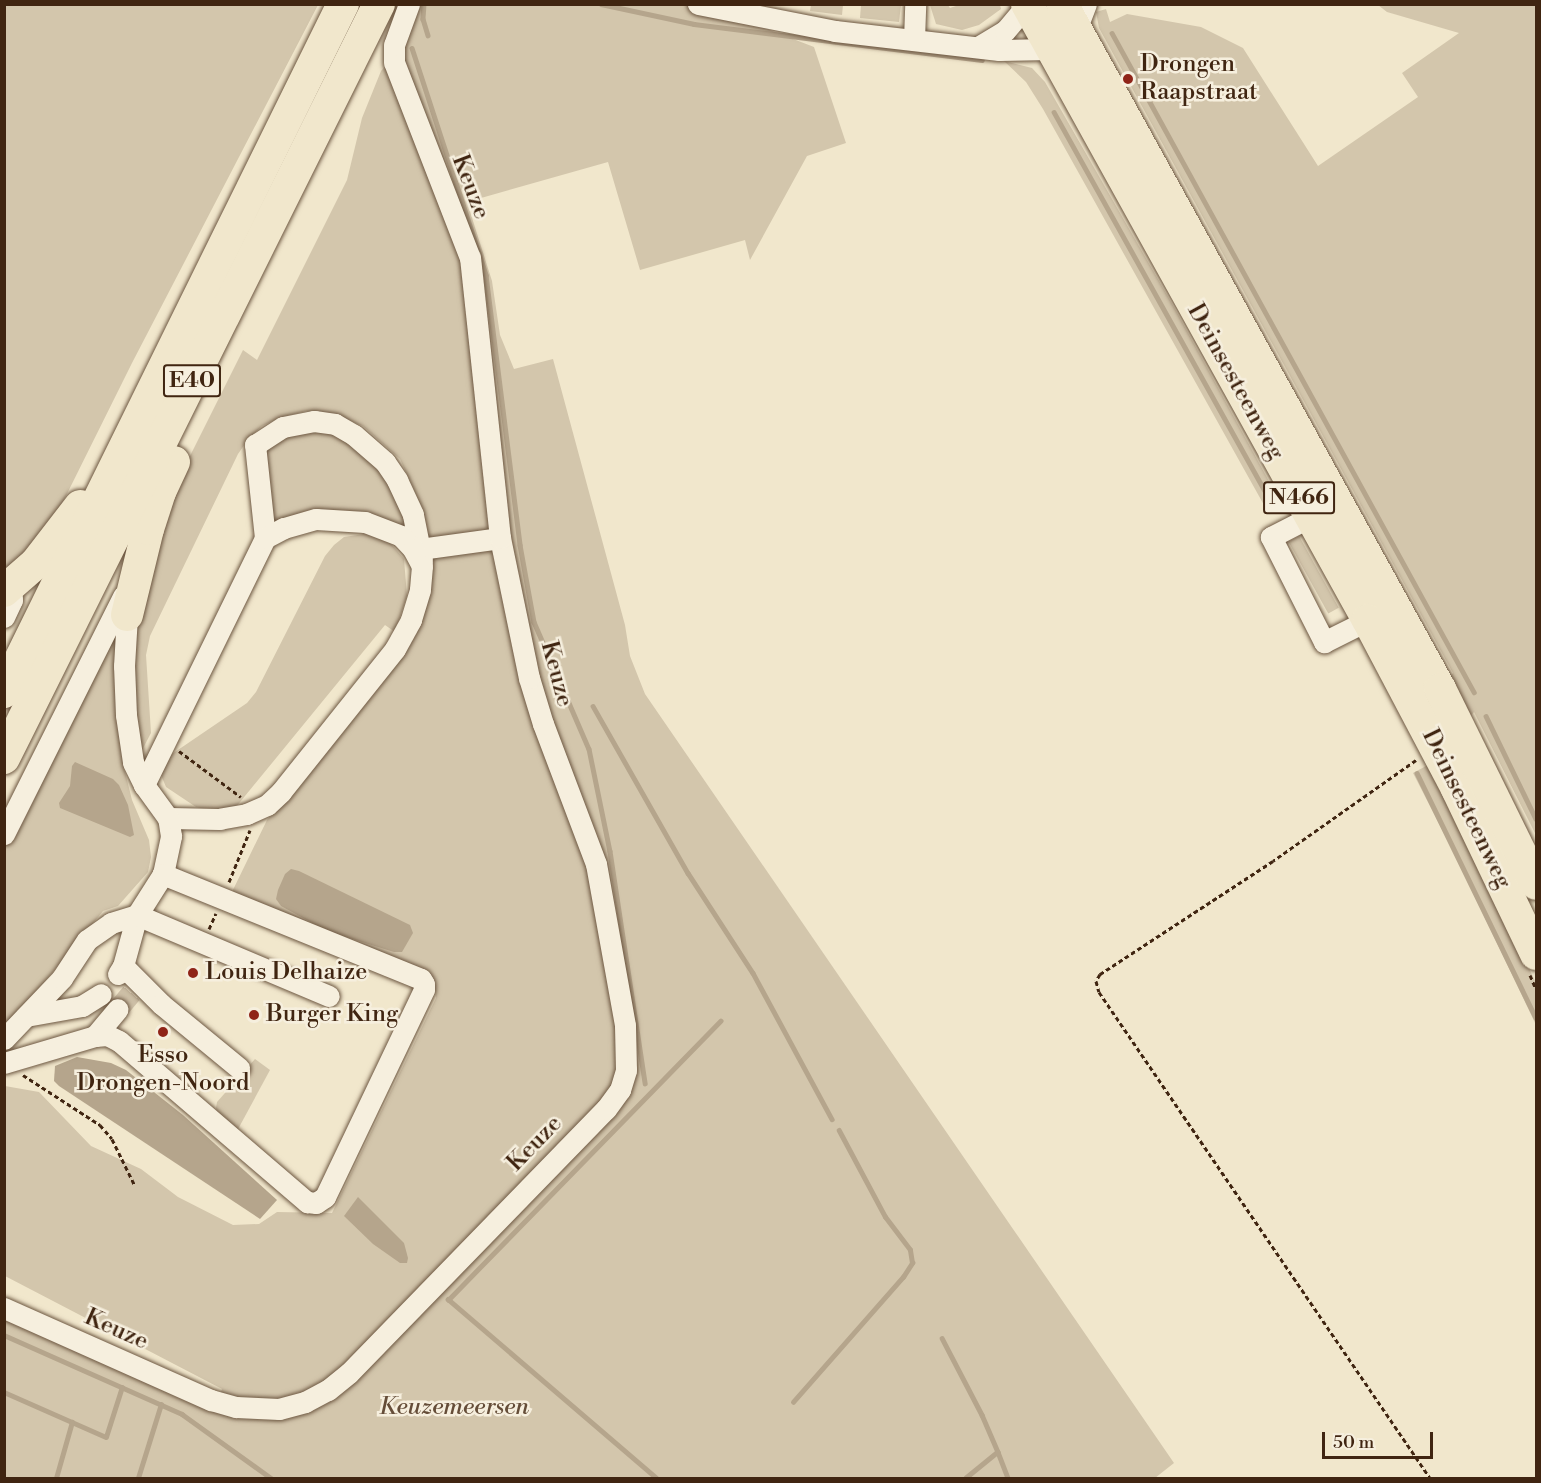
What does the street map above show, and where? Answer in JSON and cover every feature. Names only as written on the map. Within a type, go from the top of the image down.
[{"type":"highway","name":"E40","points":[[4,692],[343,4]]},
{"type":"highway","name":"E40","points":[[4,758],[379,4]]},
{"type":"highway","name":"Deinsesteenweg","points":[[1027,5],[1368,620],[1436,748],[1536,954]]},
{"type":"highway","name":"Deinsesteenweg","points":[[1075,13],[1440,689],[1536,884]]},
{"type":"highway","points":[[128,615],[137,566],[160,492],[251,298],[318,126]]},
{"type":"highway","points":[[8,589],[36,563],[123,452]]},
{"type":"street","name":"Keuze","points":[[4,1308],[211,1400],[236,1407],[279,1409],[305,1402],[328,1390],[349,1373],[606,1109],[620,1090],[626,1070],[627,1052],[605,906],[596,864],[543,724],[529,678],[500,538],[470,258],[394,62],[394,45],[409,4]]},
{"type":"street","points":[[698,4],[835,31],[999,50],[1051,49],[1075,13]]},
{"type":"street","points":[[914,40],[915,4]]},
{"type":"street","points":[[978,47],[1005,32],[1027,5]]},
{"type":"street","points":[[144,785],[265,538],[255,445],[284,427],[314,421],[335,424],[354,435],[384,462],[397,480],[413,515],[421,558],[420,590],[411,620],[395,649],[281,792],[267,805],[247,814],[220,819],[168,818]]},
{"type":"street","points":[[1310,518],[1271,537],[1324,642],[1368,620]]},
{"type":"street","points":[[265,538],[284,528],[316,519],[365,522],[401,536],[421,558]]},
{"type":"street","points":[[421,558],[500,538]]},
{"type":"street","points":[[4,834],[137,566]]},
{"type":"street","points":[[4,617],[12,600],[8,589]]},
{"type":"street","points":[[128,615],[126,715],[133,762],[144,785],[168,818],[171,836],[163,874],[137,915],[121,970],[137,986],[239,1068]]},
{"type":"street","points":[[5,1063],[95,1036],[107,1035],[119,1041],[307,1202],[316,1203],[325,1197],[424,989],[421,980],[163,874]]},
{"type":"street","points":[[4,1039],[62,978],[87,940],[111,923],[137,915],[329,996]]},
{"type":"street","points":[[26,1016],[82,1006],[101,994]]},
{"type":"street","points":[[95,1036],[118,1009]]},
{"type":"path","points":[[1430,1479],[1099,992],[1096,981],[1100,974],[1282,855],[1337,817],[1341,811],[1436,748]]},
{"type":"path","points":[[5,1063],[100,1125],[112,1139],[134,1184]]},
{"type":"green space","points":[[4,5],[318,5],[132,363],[55,518],[4,581]]},
{"type":"green space","name":"Keuzemeersen","points":[[417,5],[726,5],[741,19],[814,47],[846,143],[807,156],[750,260],[745,240],[640,270],[608,162],[467,202],[492,281],[500,335],[514,369],[553,359],[625,625],[630,656],[645,694],[1174,1463],[1155,1478],[5,1478],[4,1317],[215,1409],[222,1389],[5,1276],[5,1086],[39,1092],[91,1146],[141,1169],[178,1197],[233,1225],[259,1224],[277,1212],[332,1213],[436,998],[434,986],[231,894],[267,820],[344,731],[402,652],[430,561],[423,510],[400,459],[363,426],[340,417],[306,411],[279,418],[262,426],[249,438],[238,454],[150,636],[146,655],[151,733],[141,752],[135,713],[134,639],[140,596],[167,502],[243,350],[257,360],[347,180],[362,118],[381,71],[404,46]]},
{"type":"green space","points":[[811,5],[843,5],[842,15],[810,11]]},
{"type":"green space","points":[[861,5],[901,5],[899,22],[860,18]]},
{"type":"green space","points":[[930,5],[948,5],[950,8],[959,5],[1000,5],[1001,9],[979,25],[962,30],[936,24]]},
{"type":"green space","points":[[1378,5],[1536,5],[1536,835],[1474,712],[1470,717],[1449,678],[1453,673],[1099,28],[1096,12],[1106,9],[1110,22],[1127,14],[1201,27],[1243,48],[1318,166],[1418,97],[1402,73],[1459,33],[1387,12]]},
{"type":"green space","points":[[1004,61],[1032,68],[1045,82],[1175,309],[1283,507],[1269,514],[1043,109],[1026,82]]},
{"type":"green space","points":[[320,428],[352,442],[387,480],[408,528],[271,525],[264,459],[271,443],[278,436]]},
{"type":"green space","points":[[371,533],[386,538],[404,559],[407,596],[395,632],[385,625],[236,807],[209,810],[196,807],[166,787],[161,775],[172,754],[247,703],[256,692],[325,556],[344,537]]},
{"type":"green space","points":[[1299,536],[1339,608],[1328,614],[1289,542]]},
{"type":"green space","points":[[116,632],[123,764],[132,800],[149,840],[151,857],[148,872],[118,906],[103,911],[5,1030],[4,850],[108,634]]},
{"type":"green space","points":[[1428,765],[1470,845],[1536,983],[1536,1025],[1413,773]]},
{"type":"green space","points":[[255,1059],[270,1070],[237,1131],[217,1113],[217,1102]]},
{"type":"shaded area","points":[[75,762],[113,779],[119,785],[128,805],[134,835],[130,837],[60,808],[59,803],[70,786],[72,766]]},
{"type":"shaded area","points":[[291,869],[410,925],[413,933],[402,952],[394,952],[327,931],[281,906],[276,899],[278,890],[285,874]]},
{"type":"shaded area","points":[[77,1057],[111,1063],[126,1070],[183,1115],[277,1200],[260,1219],[59,1086],[54,1081],[55,1066]]},
{"type":"shaded area","points":[[358,1197],[404,1243],[407,1263],[400,1263],[373,1244],[344,1216]]},
{"type":"waterway","points":[[424,4],[423,19],[428,35]]},
{"type":"waterway","points":[[601,4],[694,24],[982,60]]},
{"type":"waterway","points":[[1112,33],[1474,692]]},
{"type":"waterway","points":[[412,48],[486,275],[520,545],[534,622],[589,749],[610,851],[645,1083]]},
{"type":"waterway","points":[[1054,112],[1275,509]]},
{"type":"waterway","points":[[593,706],[688,873],[753,973],[832,1119]]},
{"type":"waterway","points":[[1486,716],[1536,819]]},
{"type":"waterway","points":[[1417,773],[1536,1018]]},
{"type":"waterway","points":[[656,1478],[448,1300],[720,1021]]},
{"type":"waterway","points":[[793,1402],[903,1277],[912,1263],[910,1250],[885,1217],[839,1131]]},
{"type":"waterway","points":[[4,1335],[182,1414],[271,1478]]},
{"type":"waterway","points":[[942,1338],[982,1415],[998,1452],[966,1478]]},
{"type":"waterway","points":[[4,1392],[106,1437],[122,1387]]},
{"type":"waterway","points":[[138,1478],[161,1404]]},
{"type":"waterway","points":[[56,1478],[72,1422]]},
{"type":"waterway","points":[[998,1452],[1008,1478]]},
{"type":"tunnel","points":[[118,1009],[134,990]]},
{"type":"place","name":"Drongen Raapstraat","points":[[1128,79]]},
{"type":"place","name":"Louis Delhaize","points":[[193,973]]},
{"type":"place","name":"Burger King","points":[[254,1015]]},
{"type":"place","name":"Esso Drongen-Noord","points":[[163,1032]]}]
